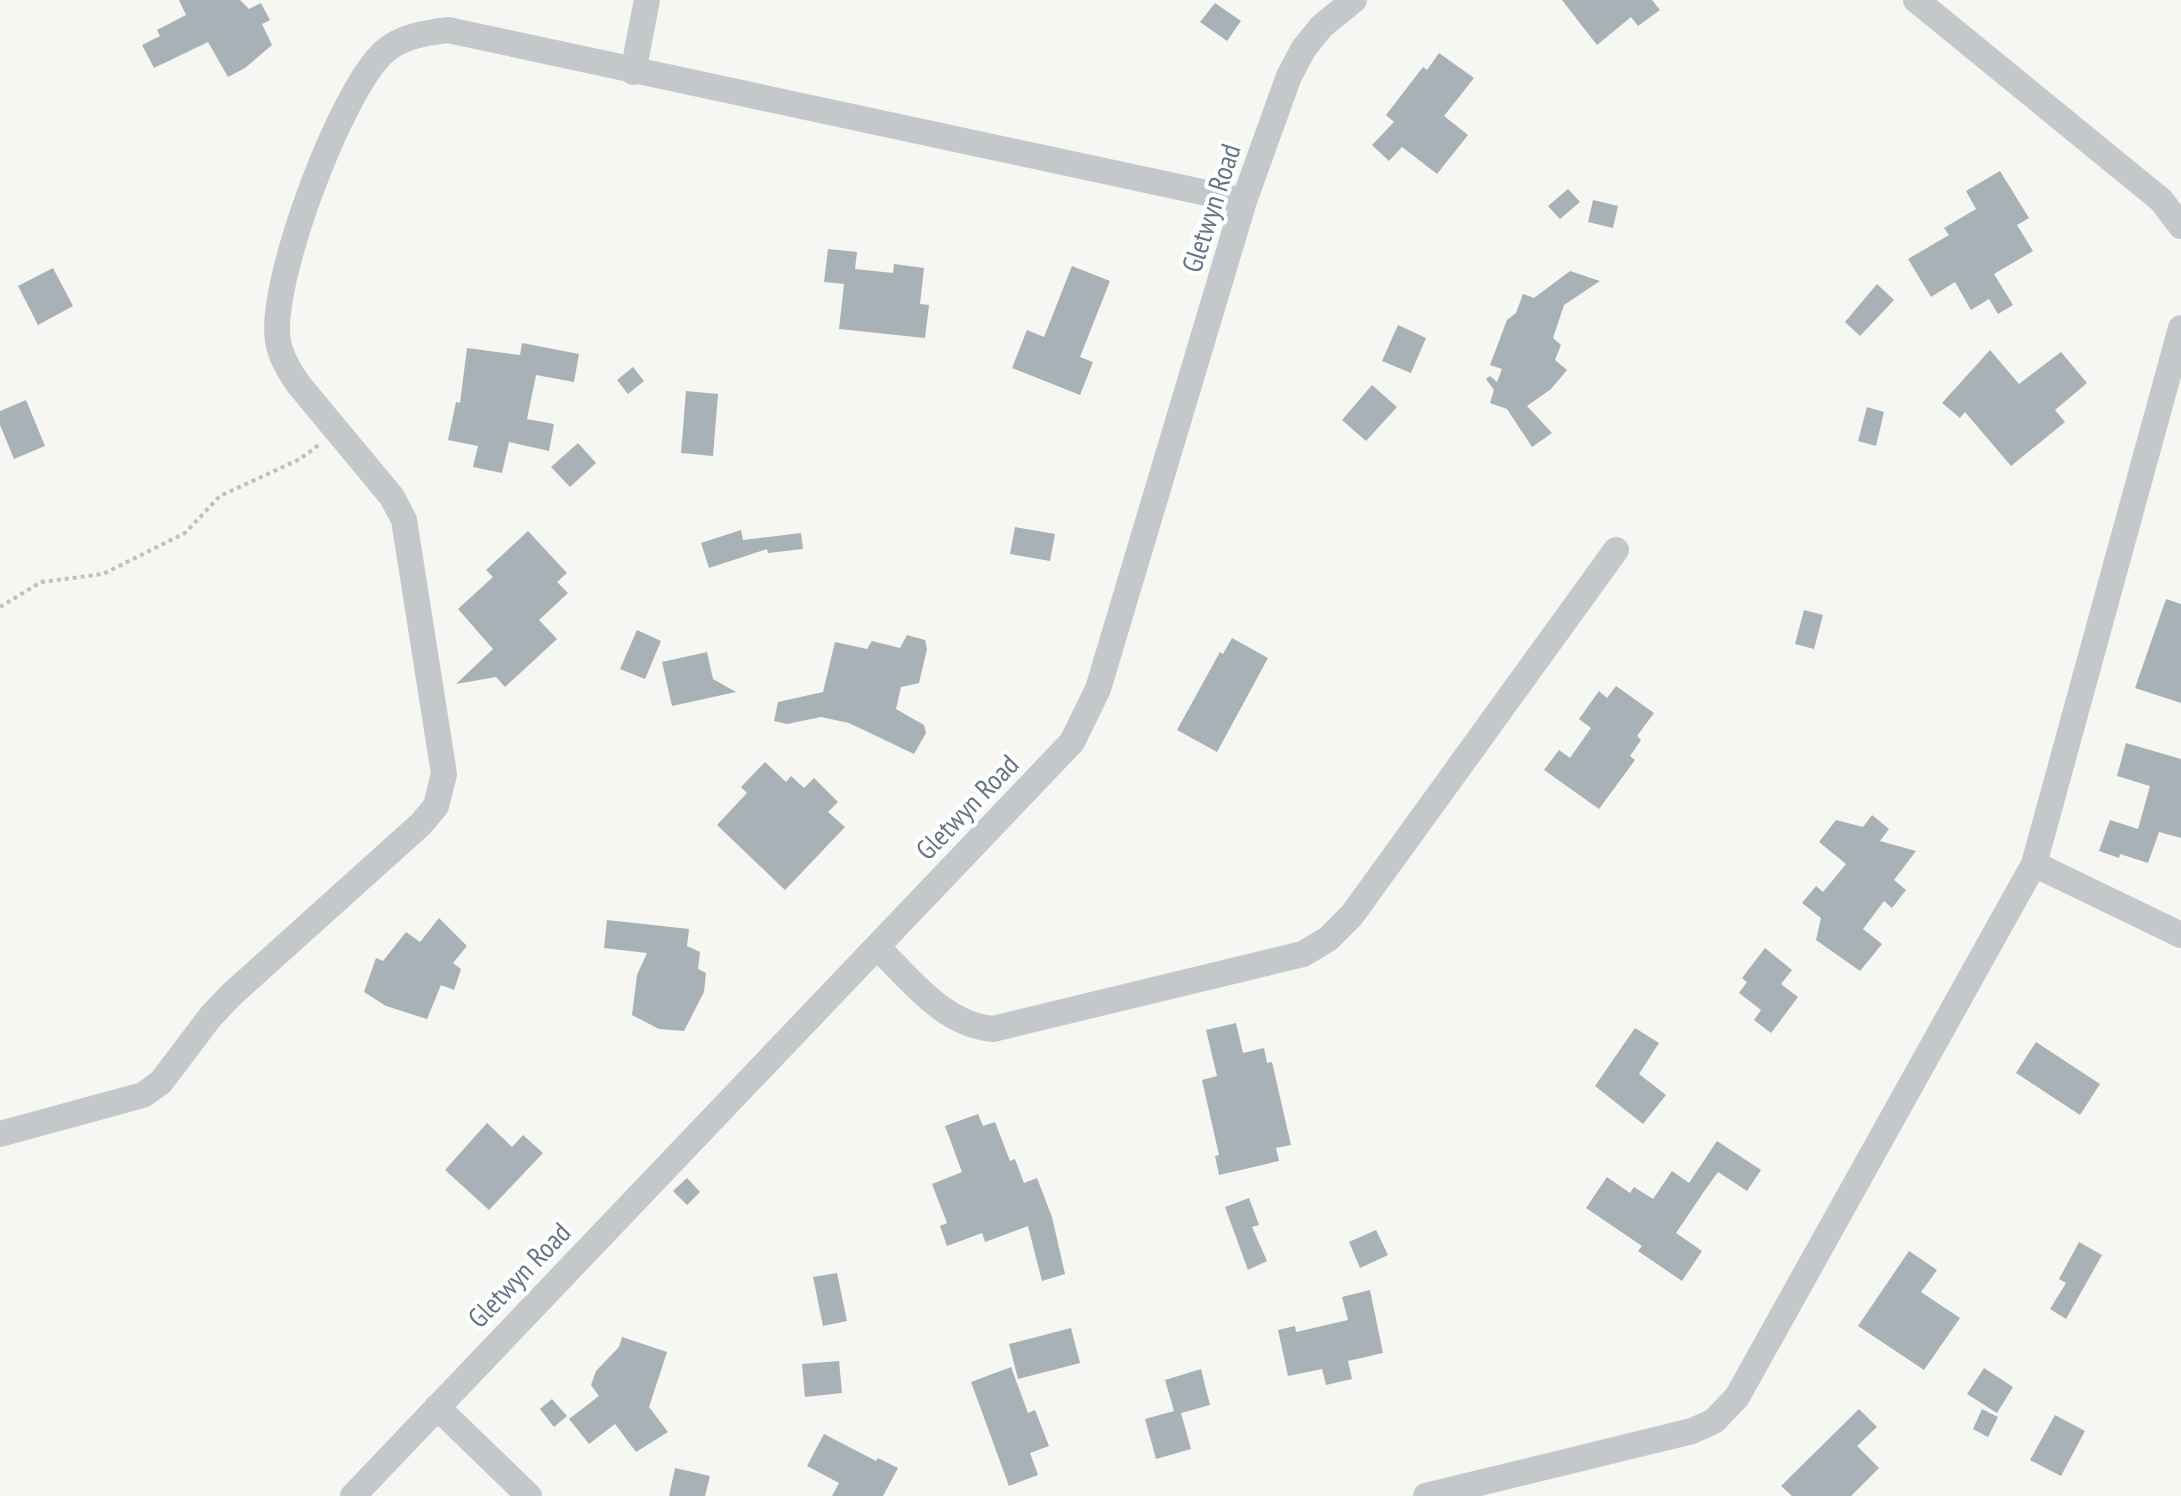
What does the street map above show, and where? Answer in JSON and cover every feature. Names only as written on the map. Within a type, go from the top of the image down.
[{"type":"street","points":[[633,72],[647,0]]},
{"type":"street","name":"Gletwyn Road","points":[[353,1496],[1058,759],[1085,722],[1098,689],[1244,201],[1289,76],[1304,48],[1322,26],[1354,0]]},
{"type":"street","points":[[1916,0],[2161,200],[2181,226]]},
{"type":"street","points":[[0,1134],[143,1095],[161,1082],[211,1016],[232,994],[421,824],[436,806],[444,774],[404,520],[392,497],[287,366],[278,342],[277,312],[300,227],[332,135],[366,70],[387,49],[403,40],[448,30],[1244,201]]},
{"type":"street","points":[[1426,1496],[1692,1431],[1714,1421],[1729,1407],[2034,864],[2181,328]]},
{"type":"street","points":[[877,947],[952,1018],[971,1027],[993,1029],[1303,954],[1328,939],[1352,915],[1616,550]]},
{"type":"street","points":[[2034,864],[2181,935]]},
{"type":"street","points":[[437,1407],[529,1496]]},
{"type":"path","points":[[0,607],[41,582],[103,574],[185,533],[220,496],[300,459],[338,431]]},
{"type":"building","points":[[179,0],[240,0],[249,9],[261,3],[270,20],[262,24],[272,45],[245,68],[228,77],[208,42],[154,68],[142,45],[160,36],[157,30],[186,15]]},
{"type":"building","points":[[1562,0],[1652,0],[1660,10],[1638,26],[1631,17],[1597,45]]},
{"type":"building","points":[[1215,3],[1241,21],[1227,41],[1200,22]]},
{"type":"building","points":[[1439,53],[1474,78],[1444,116],[1468,135],[1437,174],[1402,147],[1389,161],[1372,145],[1394,122],[1386,115],[1423,67],[1427,70]]},
{"type":"building","points":[[2000,171],[2029,218],[2017,225],[2033,251],[1994,274],[2013,305],[1998,314],[1989,299],[1971,310],[1955,282],[1931,297],[1908,259],[1949,235],[1944,228],[1976,209],[1966,191]]},
{"type":"building","points":[[1568,189],[1580,202],[1560,219],[1548,206]]},
{"type":"building","points":[[1593,200],[1618,206],[1613,228],[1588,222]]},
{"type":"building","points":[[828,249],[857,252],[855,269],[893,273],[894,264],[924,268],[920,304],[929,305],[925,338],[839,329],[844,284],[824,282]]},
{"type":"building","points":[[1072,266],[1110,281],[1080,357],[1093,362],[1080,395],[1012,368],[1027,330],[1044,337]]},
{"type":"building","points":[[53,268],[73,306],[38,325],[18,286]]},
{"type":"building","points":[[1570,271],[1600,281],[1564,305],[1553,338],[1561,345],[1555,360],[1567,370],[1551,389],[1527,406],[1552,433],[1532,447],[1507,409],[1490,403],[1494,390],[1486,379],[1490,376],[1497,382],[1502,369],[1490,365],[1507,320],[1516,313],[1523,294],[1534,298]]},
{"type":"building","points":[[1877,284],[1894,300],[1860,336],[1845,322]]},
{"type":"building","points":[[1398,325],[1426,338],[1411,373],[1382,361]]},
{"type":"building","points":[[522,343],[579,354],[574,382],[536,375],[527,419],[554,424],[549,451],[509,442],[502,473],[473,467],[478,446],[448,440],[456,402],[460,403],[467,348],[520,355]]},
{"type":"building","points":[[1990,350],[2019,384],[2061,352],[2087,383],[2055,410],[2065,422],[2011,466],[1965,412],[1960,418],[1942,403]]},
{"type":"building","points":[[633,367],[644,381],[628,394],[617,380]]},
{"type":"building","points":[[1372,385],[1397,407],[1366,441],[1342,420]]},
{"type":"building","points":[[686,391],[718,394],[713,456],[681,453]]},
{"type":"building","points":[[26,400],[45,446],[14,459],[0,425],[0,411]]},
{"type":"building","points":[[1867,407],[1884,412],[1876,446],[1858,441]]},
{"type":"building","points":[[578,443],[596,463],[570,487],[551,467]]},
{"type":"building","points":[[1015,527],[1055,534],[1050,561],[1010,554]]},
{"type":"building","points":[[741,530],[743,540],[801,533],[803,549],[768,553],[767,549],[709,568],[701,543]]},
{"type":"building","points":[[528,531],[567,573],[557,582],[568,593],[539,620],[557,639],[505,687],[496,677],[456,684],[493,649],[458,609],[493,577],[486,570]]},
{"type":"building","points":[[2166,599],[2181,604],[2181,703],[2135,688]]},
{"type":"building","points":[[1804,610],[1823,615],[1814,649],[1795,644]]},
{"type":"building","points":[[637,630],[661,641],[645,679],[620,669]]},
{"type":"building","points":[[907,635],[925,640],[927,649],[919,683],[901,687],[896,709],[924,725],[926,733],[914,754],[849,723],[821,717],[787,724],[774,721],[778,702],[823,692],[835,642],[867,649],[872,641],[900,648]]},
{"type":"building","points":[[1232,638],[1268,658],[1217,752],[1177,730],[1220,652],[1223,654]]},
{"type":"building","points":[[707,652],[713,679],[736,692],[672,706],[662,662]]},
{"type":"building","points":[[1616,686],[1654,713],[1637,736],[1641,740],[1630,756],[1635,760],[1599,809],[1544,770],[1559,750],[1570,758],[1591,728],[1579,719],[1599,691],[1607,698]]},
{"type":"building","points":[[2126,743],[2181,759],[2181,838],[2159,832],[2148,863],[2099,851],[2110,820],[2138,829],[2150,786],[2117,776]]},
{"type":"building","points":[[765,762],[786,782],[791,776],[804,788],[814,778],[838,802],[828,812],[845,827],[785,890],[717,825],[747,793],[741,787]]},
{"type":"building","points":[[1872,815],[1889,829],[1880,841],[1916,851],[1894,880],[1906,890],[1892,908],[1884,901],[1863,929],[1882,944],[1860,971],[1816,940],[1821,918],[1802,903],[1816,886],[1823,892],[1846,864],[1819,842],[1836,820],[1863,827]]},
{"type":"building","points":[[439,918],[467,946],[453,963],[461,969],[454,990],[441,985],[427,1019],[386,1006],[364,992],[376,958],[383,961],[406,932],[420,942]]},
{"type":"building","points":[[607,920],[689,929],[687,946],[700,952],[698,969],[706,973],[704,992],[684,1031],[659,1029],[632,1015],[637,975],[647,953],[604,948]]},
{"type":"building","points":[[1765,948],[1792,970],[1781,984],[1798,997],[1771,1033],[1754,1020],[1761,1010],[1739,993],[1747,982],[1742,978]]},
{"type":"building","points":[[1236,1023],[1243,1053],[1264,1048],[1267,1063],[1272,1062],[1291,1145],[1276,1148],[1279,1161],[1219,1175],[1215,1156],[1219,1155],[1202,1080],[1217,1076],[1206,1030]]},
{"type":"building","points":[[1635,1028],[1659,1043],[1639,1074],[1666,1095],[1643,1124],[1595,1086]]},
{"type":"building","points":[[2036,1042],[2100,1084],[2080,1115],[2016,1073]]},
{"type":"building","points":[[978,1114],[983,1126],[995,1122],[1010,1161],[1015,1159],[1024,1183],[1037,1178],[1052,1217],[1065,1274],[1042,1281],[1028,1226],[985,1242],[982,1233],[947,1246],[940,1226],[947,1223],[932,1184],[962,1172],[945,1126]]},
{"type":"building","points":[[487,1123],[512,1147],[523,1135],[543,1153],[489,1210],[445,1170]]},
{"type":"building","points":[[1717,1141],[1761,1170],[1747,1191],[1718,1172],[1705,1190],[1676,1233],[1702,1251],[1682,1281],[1638,1251],[1642,1246],[1586,1208],[1607,1177],[1630,1193],[1634,1187],[1653,1199],[1672,1171],[1689,1183]]},
{"type":"building","points":[[687,1178],[700,1192],[687,1205],[673,1191]]},
{"type":"building","points":[[1249,1198],[1259,1225],[1252,1227],[1267,1261],[1248,1270],[1225,1207]]},
{"type":"building","points":[[1376,1230],[1388,1255],[1360,1268],[1349,1242]]},
{"type":"building","points":[[2079,1242],[2102,1255],[2066,1319],[2050,1309],[2066,1283],[2059,1279]]},
{"type":"building","points":[[1909,1251],[1937,1270],[1921,1292],[1960,1318],[1924,1370],[1858,1326]]},
{"type":"building","points":[[837,1273],[847,1321],[823,1326],[813,1277]]},
{"type":"building","points":[[1370,1290],[1383,1353],[1348,1361],[1352,1379],[1326,1385],[1322,1369],[1288,1376],[1278,1330],[1295,1326],[1296,1332],[1348,1320],[1342,1297]]},
{"type":"building","points":[[1071,1328],[1080,1363],[1018,1379],[1009,1344]]},
{"type":"building","points":[[622,1337],[667,1352],[649,1407],[668,1432],[636,1452],[615,1424],[589,1444],[569,1419],[599,1396],[591,1385],[596,1371],[619,1347]]},
{"type":"building","points":[[839,1361],[842,1393],[805,1397],[802,1364]]},
{"type":"building","points":[[1011,1367],[1028,1413],[1035,1410],[1049,1446],[1030,1453],[1038,1475],[1009,1486],[971,1382]]},
{"type":"building","points":[[1984,1368],[2013,1387],[1997,1413],[1967,1394]]},
{"type":"building","points":[[1201,1369],[1210,1405],[1181,1413],[1191,1449],[1156,1459],[1145,1419],[1174,1411],[1165,1380]]},
{"type":"building","points":[[552,1399],[567,1416],[554,1427],[540,1409]]},
{"type":"building","points":[[1859,1409],[1877,1427],[1857,1446],[1879,1468],[1851,1496],[1792,1496],[1781,1486]]},
{"type":"building","points":[[1982,1409],[1998,1417],[1988,1437],[1973,1429]]},
{"type":"building","points":[[2055,1415],[2085,1431],[2061,1476],[2030,1460]]},
{"type":"building","points":[[824,1434],[876,1461],[878,1458],[898,1468],[883,1496],[832,1496],[839,1483],[807,1466]]},
{"type":"building","points":[[675,1468],[710,1476],[705,1496],[669,1496]]}]
